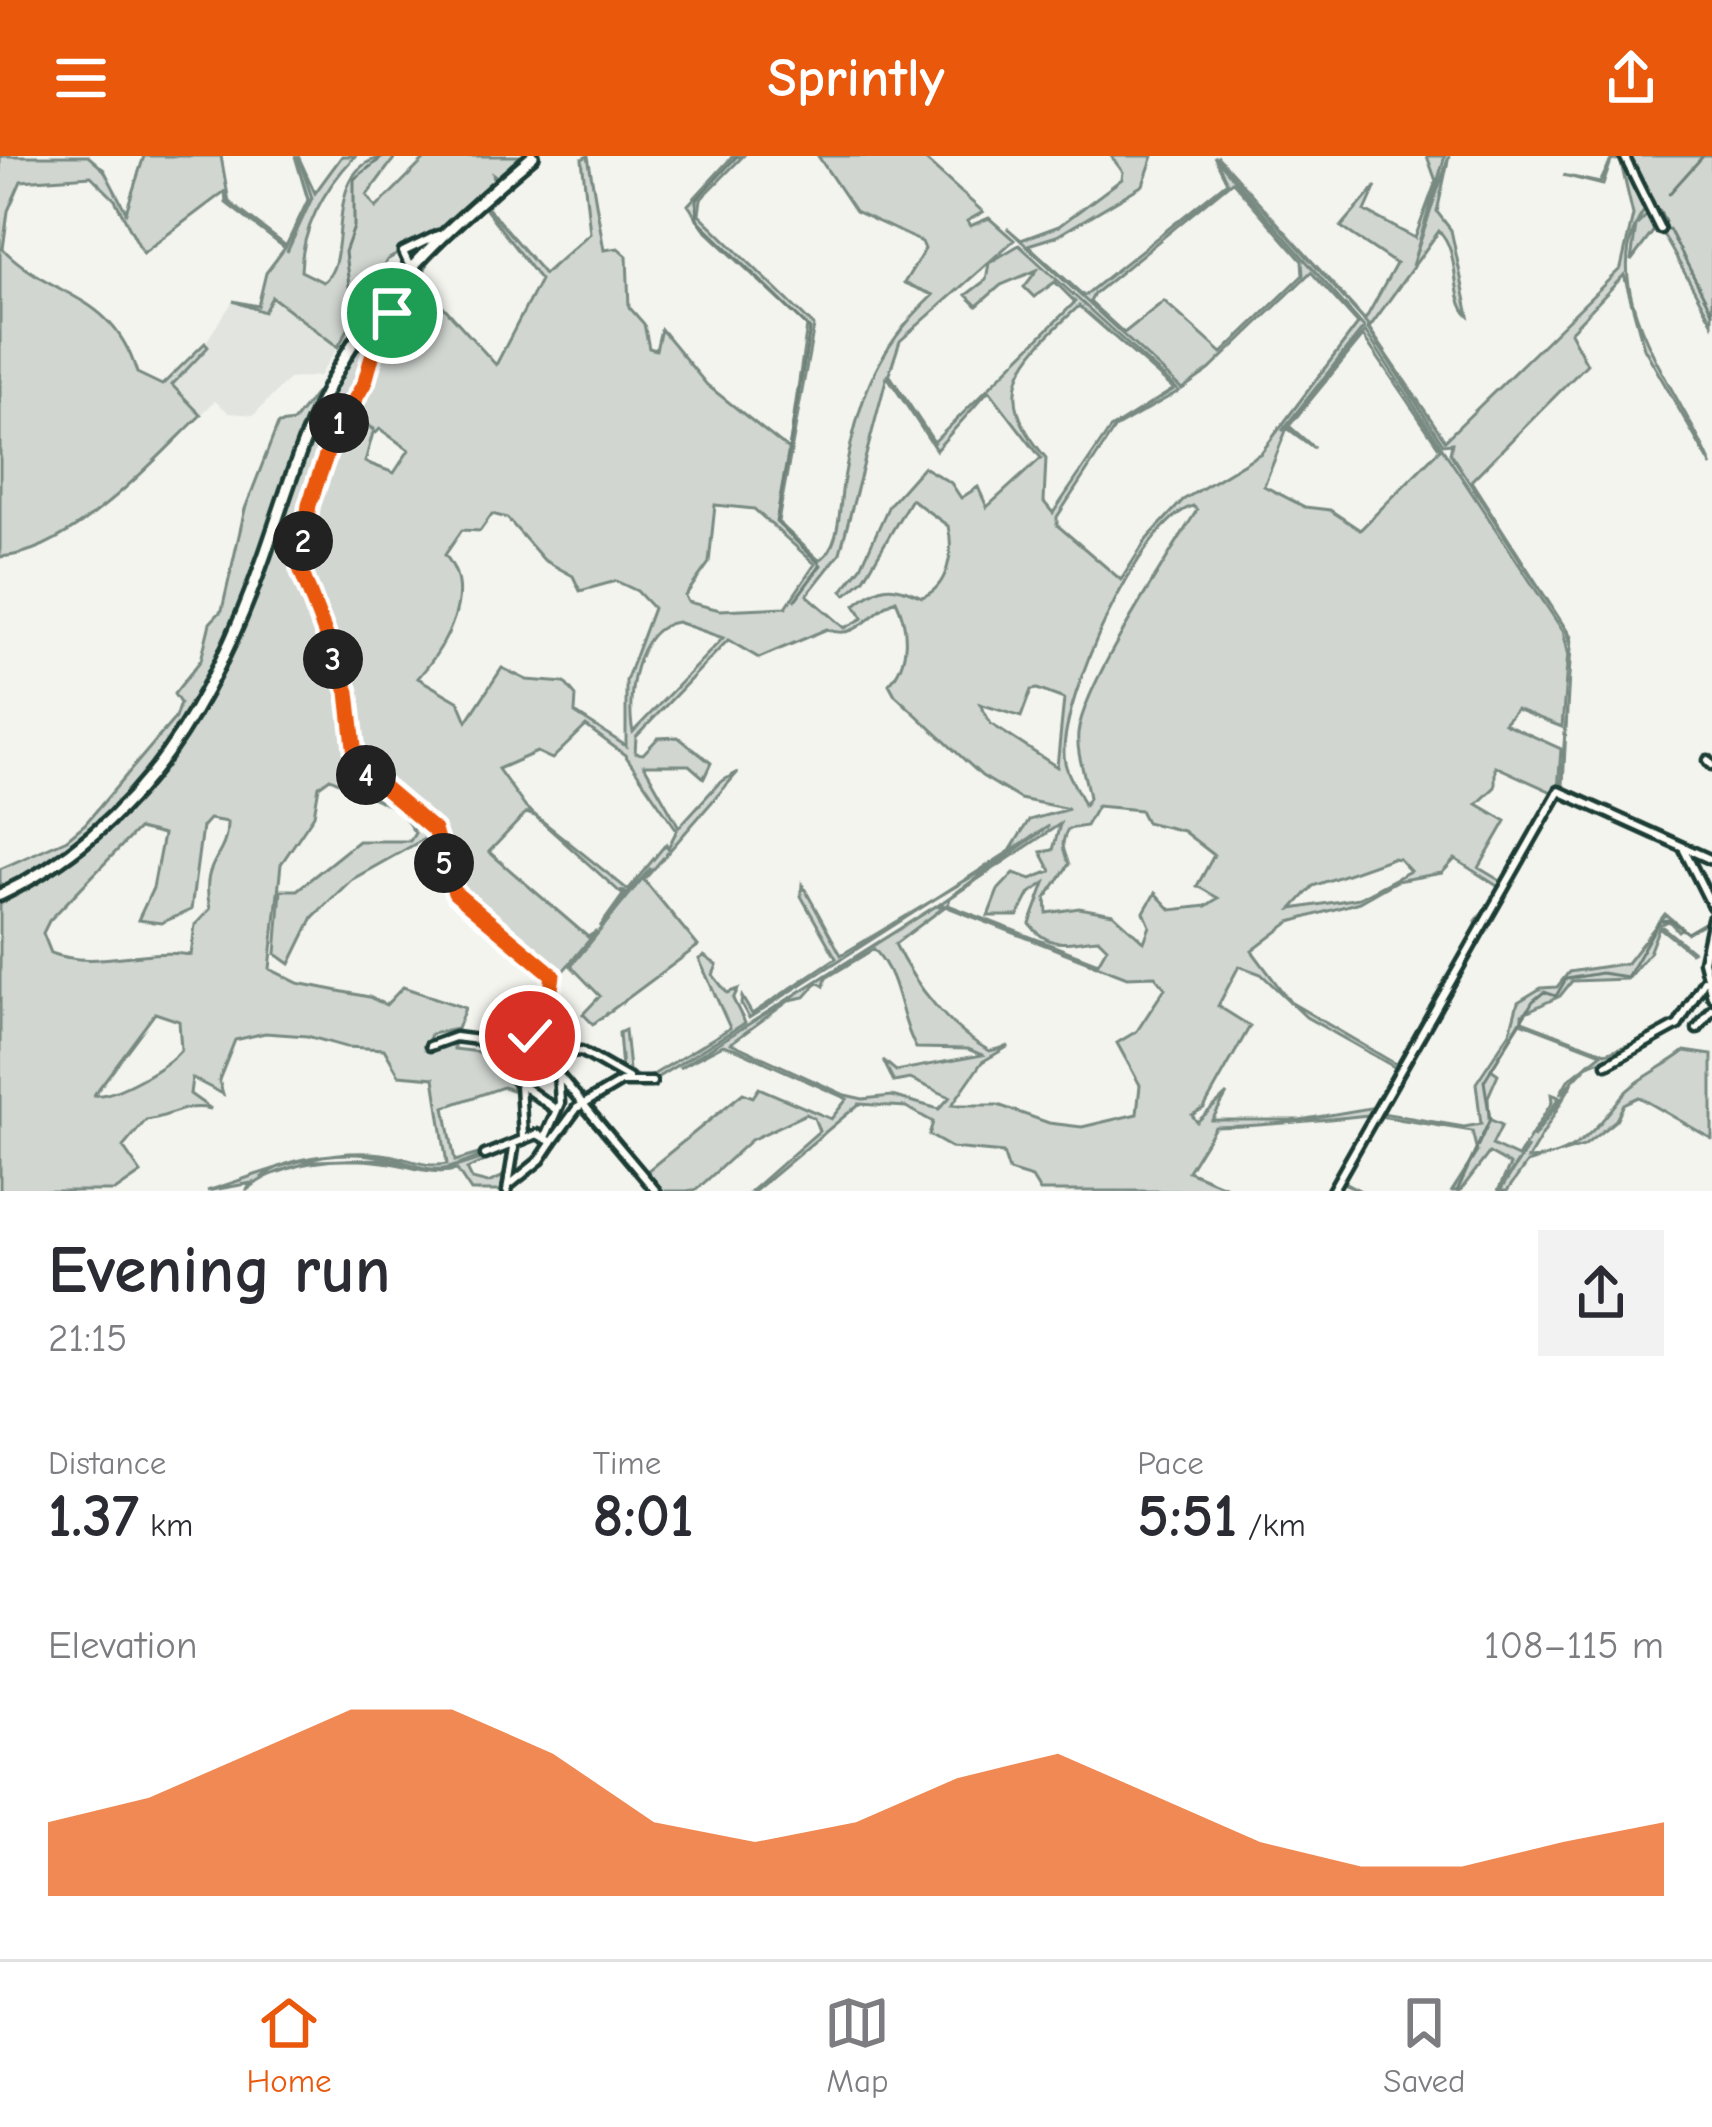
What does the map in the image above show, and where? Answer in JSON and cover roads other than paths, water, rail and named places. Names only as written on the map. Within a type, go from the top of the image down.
[{"type":"main road","points":[[0,895],[57,864],[106,826],[141,791],[183,735],[244,610],[316,410],[355,339],[399,280],[415,271],[447,230],[533,156]]},
{"type":"street","points":[[1624,156],[1660,229]]},
{"type":"street","points":[[415,271],[382,324],[365,382],[332,439],[309,505],[301,577],[348,692],[356,764],[434,830],[455,893],[537,959],[555,981]]},
{"type":"street","points":[[1332,1191],[1559,791],[1712,860]]},
{"type":"street","points":[[1682,846],[1704,899],[1712,906]]},
{"type":"street","points":[[1712,920],[1707,978],[1712,993]]},
{"type":"street","points":[[1708,939],[1712,951]]},
{"type":"street","points":[[1607,1064],[1678,1025],[1707,978]]},
{"type":"street","points":[[486,1041],[555,981]]},
{"type":"street","points":[[507,1189],[514,1148],[523,1138],[520,1084],[555,981]]},
{"type":"street","points":[[1697,1029],[1712,1010]]},
{"type":"street","points":[[430,1046],[455,1036],[486,1041]]},
{"type":"street","points":[[486,1041],[488,1052],[520,1084],[557,1106],[584,1105]]},
{"type":"street","points":[[531,1042],[546,1054],[656,1191]]},
{"type":"street","points":[[546,1054],[581,1051],[639,1085],[652,1082]]},
{"type":"street","points":[[507,1189],[540,1160],[557,1106],[558,1070]]},
{"type":"street","points":[[523,1138],[549,1138],[584,1105],[628,1078]]},
{"type":"street","points":[[485,1155],[514,1148]]},
{"type":"waterway","points":[[350,295],[345,252],[354,227],[354,179],[384,156]]},
{"type":"waterway","points":[[737,156],[697,199],[697,219],[810,329],[776,522],[821,565],[795,600]]},
{"type":"waterway","points":[[1669,194],[1703,156]]},
{"type":"waterway","points":[[1636,174],[1654,202]]},
{"type":"waterway","points":[[1659,210],[1665,222]]},
{"type":"waterway","points":[[1669,229],[1712,312]]},
{"type":"waterway","points":[[1457,1191],[1490,1119],[1484,1081],[1533,1001],[1544,992],[1556,996],[1566,979],[1601,973],[1627,977],[1659,921],[1670,920],[1687,933],[1711,919]]}]
